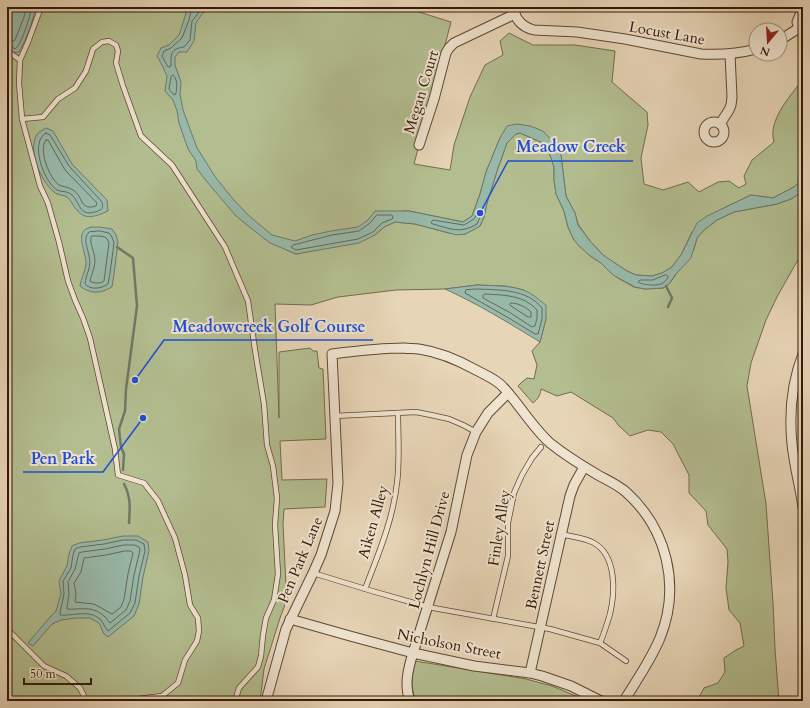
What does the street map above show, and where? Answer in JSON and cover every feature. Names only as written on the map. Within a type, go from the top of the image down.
[{"type":"street","name":"Locust Lane","points":[[514,11],[522,25],[534,30],[577,32],[625,39],[711,55],[748,51]]},
{"type":"street","name":"Megan Court","points":[[419,145],[434,99],[446,53],[449,48],[454,43],[514,11]]},
{"type":"street","points":[[788,36],[801,30],[797,22],[800,15],[803,13]]},
{"type":"street","points":[[720,124],[732,105],[730,54]]},
{"type":"street","name":"Pen Park Lane","points":[[266,701],[286,629],[321,555],[335,511],[338,483],[332,354],[386,348],[418,349],[443,355],[466,365],[496,380],[508,393]]},
{"type":"street","points":[[803,354],[795,383],[791,426],[792,444],[803,507]]},
{"type":"street","points":[[508,393],[549,442],[570,458],[612,482],[625,492],[645,513],[660,539],[665,554],[668,572],[670,587],[669,605],[660,638],[624,701]]},
{"type":"street","name":"Lochlyn Hill Drive","points":[[410,701],[407,684],[408,673],[451,532],[467,455],[476,432],[488,413],[508,393]]},
{"type":"street","name":"Bennett Street","points":[[530,673],[570,496],[584,467]]},
{"type":"street","name":"Nicholson Street","points":[[290,619],[413,653],[474,666],[530,673],[542,676],[571,686],[601,701]]},
{"type":"lane","points":[[41,7],[20,60],[22,119],[40,186],[48,203],[68,281],[74,300],[83,318],[90,338],[115,449],[118,475],[144,483],[158,501],[175,538],[185,575],[190,605],[198,618],[199,631],[197,641],[185,660],[178,683],[162,696],[122,701]]},
{"type":"lane","points":[[22,119],[43,117],[58,99],[75,88],[86,71],[93,49],[102,42],[108,41],[116,45],[118,51],[116,63],[141,136],[172,165],[225,248],[248,301],[264,404],[267,445],[273,466],[277,498],[275,525],[278,574],[274,600],[266,618],[262,634],[261,656],[258,667],[239,688],[235,701]]},
{"type":"lane","points":[[7,51],[20,60]]},
{"type":"lane","points":[[334,416],[416,412],[449,419],[476,432]]},
{"type":"lane","name":"Aiken Alley","points":[[365,589],[391,517],[395,500],[399,467],[398,413]]},
{"type":"lane","name":"Finley Alley","points":[[493,619],[508,556],[508,523],[514,493],[522,475],[532,458],[541,447]]},
{"type":"lane","points":[[561,534],[594,543],[606,554],[612,569],[612,604],[610,615],[600,643]]},
{"type":"lane","points":[[313,573],[428,607],[540,627],[600,643],[626,661]]},
{"type":"lane","points":[[7,629],[44,666],[66,676],[80,688],[87,701]]},
{"type":"shaded area","points":[[7,7],[403,7],[451,22],[414,164],[450,170],[454,145],[470,97],[485,65],[503,55],[500,41],[509,33],[533,45],[575,45],[615,51],[612,82],[647,112],[648,125],[641,158],[644,184],[663,190],[688,182],[699,192],[718,182],[729,181],[739,188],[746,184],[744,176],[752,160],[774,142],[773,134],[776,118],[785,103],[803,81],[803,178],[794,187],[773,198],[751,195],[718,211],[692,232],[681,255],[672,267],[662,273],[652,276],[636,275],[627,271],[603,255],[590,241],[578,224],[575,213],[566,196],[561,156],[555,144],[530,126],[500,138],[486,172],[472,216],[463,222],[409,211],[402,211],[400,219],[293,249],[272,235],[287,250],[296,254],[375,235],[384,227],[395,222],[415,224],[449,233],[465,234],[480,226],[507,143],[516,134],[520,133],[543,143],[549,152],[554,167],[556,194],[564,211],[568,227],[574,240],[589,255],[618,278],[634,287],[645,289],[663,288],[669,284],[694,249],[697,238],[704,230],[717,220],[734,212],[777,204],[791,199],[803,191],[803,251],[778,295],[766,320],[751,363],[747,386],[766,504],[779,701],[697,701],[704,688],[718,683],[725,672],[724,658],[744,646],[740,623],[729,610],[726,588],[728,562],[727,549],[708,525],[706,511],[689,493],[689,475],[673,444],[661,432],[648,430],[630,436],[613,418],[571,392],[557,396],[541,389],[540,394],[533,403],[518,386],[527,378],[534,379],[537,365],[532,351],[540,342],[546,319],[524,290],[505,286],[477,285],[445,289],[396,290],[338,297],[311,305],[275,304],[279,418],[279,352],[310,348],[313,351],[317,351],[319,368],[323,369],[326,439],[280,441],[282,480],[327,479],[325,507],[284,509],[283,524],[286,586],[291,589],[264,669],[260,701],[7,701]]},
{"type":"shaded area","points":[[415,661],[526,679],[552,686],[588,701],[416,701],[412,681]]},
{"type":"water","points":[[7,7],[36,7],[29,30],[19,52],[12,52],[7,46]]},
{"type":"water","points":[[188,7],[211,7],[202,14],[196,23],[194,41],[187,52],[179,52],[175,57],[175,65],[181,82],[180,94],[183,110],[197,148],[216,178],[233,199],[248,215],[272,235],[295,241],[312,235],[358,227],[368,220],[375,211],[409,211],[463,222],[472,216],[486,172],[500,138],[507,126],[517,124],[530,126],[543,131],[555,144],[561,155],[566,196],[575,213],[578,225],[603,255],[627,271],[636,275],[652,276],[662,273],[672,267],[681,255],[697,223],[707,216],[751,195],[773,198],[794,187],[803,178],[803,191],[791,199],[777,204],[734,212],[717,220],[704,230],[697,238],[691,258],[675,275],[669,284],[663,288],[645,289],[635,287],[613,275],[574,240],[568,227],[564,211],[556,194],[554,167],[549,152],[543,143],[520,133],[516,134],[507,143],[487,203],[484,217],[480,226],[473,230],[465,234],[457,235],[415,224],[395,222],[384,227],[375,235],[359,243],[296,254],[270,243],[236,216],[197,169],[196,161],[188,149],[173,100],[165,91],[167,76],[157,56],[161,48],[169,45],[179,35]]},
{"type":"water","points":[[46,128],[53,131],[72,164],[107,200],[108,211],[95,216],[84,216],[76,209],[68,198],[56,193],[49,187],[40,173],[34,156],[35,140],[38,133]]},
{"type":"water","points":[[92,227],[112,229],[118,242],[112,287],[99,292],[91,292],[80,286],[86,265],[82,242],[83,232]]},
{"type":"water","points":[[477,285],[518,288],[529,293],[546,305],[546,319],[540,342],[481,307],[445,289]]},
{"type":"water","points":[[123,536],[138,536],[148,542],[149,551],[139,604],[134,616],[108,637],[104,634],[99,623],[90,618],[61,620],[52,624],[33,646],[28,643],[56,611],[61,594],[59,581],[67,566],[72,546],[79,543]]},
{"type":"waterway","points":[[117,247],[133,258],[137,306],[126,389],[125,411],[119,429],[121,447],[124,454],[123,470]]},
{"type":"waterway","points":[[666,286],[672,298],[668,307]]},
{"type":"waterway","points":[[124,484],[129,498],[129,523]]},
{"type":"place","name":"Meadow Creek","points":[[480,213]]},
{"type":"place","name":"Meadowcreek Golf Course","points":[[135,380]]},
{"type":"place","name":"Pen Park","points":[[143,418]]}]
